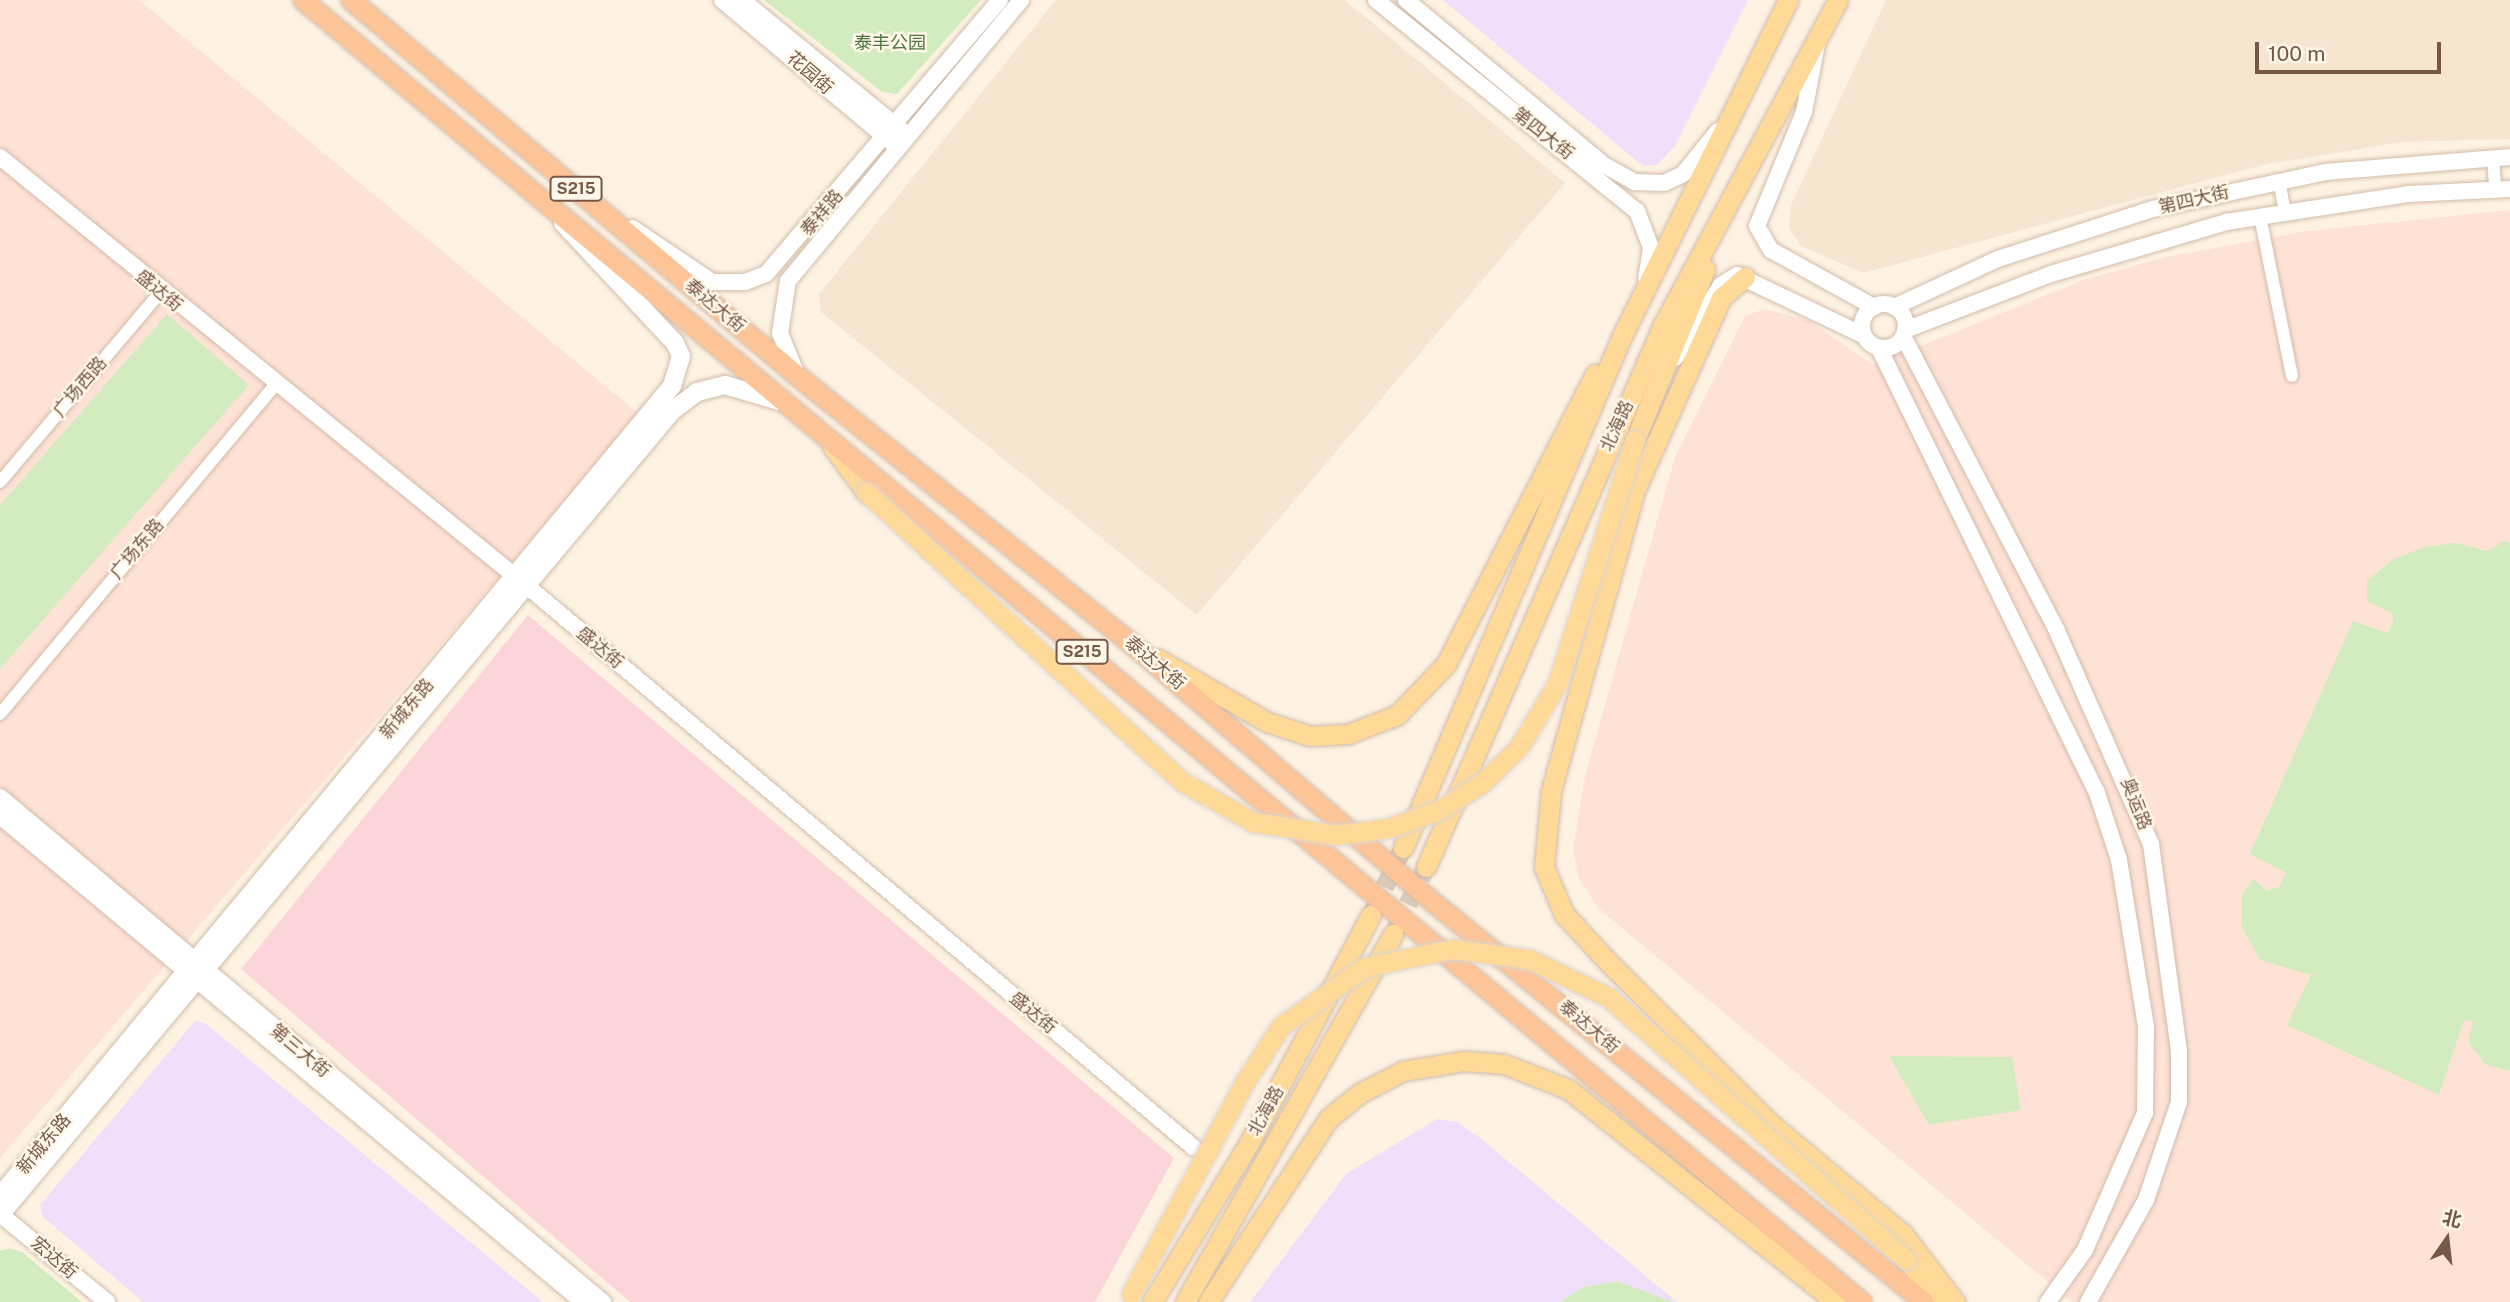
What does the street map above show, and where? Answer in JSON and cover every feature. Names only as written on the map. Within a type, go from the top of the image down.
[{"type":"highway","name":"泰达大街","points":[[303,0],[831,445],[1862,1302]]},
{"type":"highway","name":"泰达大街","points":[[351,0],[800,378],[1133,645],[1428,898],[1924,1302]]},
{"type":"main road","name":"北海路","points":[[1403,848],[1622,336],[1788,0]]},
{"type":"main road","name":"北海路","points":[[1426,867],[1663,325],[1720,228],[1838,0]]},
{"type":"main road","name":"新城东路","points":[[522,582],[672,387],[681,356],[666,331],[598,267],[558,217]]},
{"type":"main road","points":[[831,445],[866,492],[1181,781],[1253,822],[1337,835],[1390,828],[1439,810],[1481,784],[1519,747],[1557,684],[1635,440],[1660,384],[1720,228]]},
{"type":"main road","points":[[1745,277],[1721,298],[1635,490],[1551,791],[1542,831],[1544,867],[1564,914],[1609,962],[1772,1125],[1903,1234],[1955,1302]]},
{"type":"main road","points":[[1133,645],[1287,730],[1348,734],[1397,715],[1446,664],[1550,454],[1622,336]]},
{"type":"main road","name":"新城东路","points":[[0,1196],[195,972],[522,582],[684,400],[725,385],[779,401]]},
{"type":"main road","name":"北海路","points":[[1152,1302],[1248,1144],[1371,915]]},
{"type":"main road","name":"北海路","points":[[1185,1302],[1393,934]]},
{"type":"main road","points":[[1129,1298],[1244,1083],[1281,1026],[1365,967],[1434,950],[1529,958],[1594,988],[1906,1260],[1943,1302]]},
{"type":"main road","name":"新城东路","points":[[0,1214],[195,972]]},
{"type":"main road","points":[[1208,1302],[1329,1118],[1360,1093],[1403,1071],[1464,1061],[1504,1064],[1568,1089],[1836,1302]]},
{"type":"street","name":"花园街","points":[[722,0],[897,137]]},
{"type":"street","name":"花园街","points":[[742,0],[897,137]]},
{"type":"street","name":"泰祥路","points":[[800,378],[780,333],[788,281],[1000,0]]},
{"type":"street","name":"泰祥路","points":[[596,206],[712,282],[745,282],[776,265],[1021,0]]},
{"type":"street","name":"第四大街","points":[[1376,0],[1637,211],[1651,248],[1640,299]]},
{"type":"street","points":[[1406,0],[1604,165],[1643,185],[1683,174],[1736,107]]},
{"type":"street","name":"第四大街","points":[[1817,44],[1804,112],[1757,226],[1771,250],[1874,307],[1894,307],[2053,240],[2153,209],[2279,181],[2502,157]]},
{"type":"street","name":"盛达街","points":[[0,157],[160,293],[522,582],[1193,1147]]},
{"type":"street","points":[[2502,157],[2502,189]]},
{"type":"street","points":[[2279,181],[2285,212]]},
{"type":"street","name":"第四大街","points":[[1879,348],[1904,333],[2143,244],[2285,212],[2502,189]]},
{"type":"street","points":[[2260,216],[2291,376]]},
{"type":"street","points":[[1660,384],[1721,285],[1730,276],[1745,277],[1863,335],[1879,348]]},
{"type":"street","name":"广场西路","points":[[0,482],[160,293]]},
{"type":"street","points":[[1863,335],[1865,315],[1874,307]]},
{"type":"street","points":[[1894,307],[1904,333]]},
{"type":"street","name":"奥运路","points":[[1904,333],[2057,631],[2151,844],[2179,1052],[2179,1102],[2146,1200],[2088,1302]]},
{"type":"street","name":"奥运路","points":[[1879,348],[2096,790],[2121,873],[2146,1026],[2145,1113],[2085,1250],[2048,1302]]},
{"type":"street","name":"广场东路","points":[[0,714],[275,385]]},
{"type":"street","name":"第三大街","points":[[0,797],[195,972],[583,1302]]},
{"type":"street","name":"第三大街","points":[[0,816],[603,1302]]},
{"type":"street","name":"宏达街","points":[[0,1214],[107,1302]]},
{"type":"shaded area","points":[[0,0],[139,0],[639,414],[0,1158]]},
{"type":"shaded area","points":[[1056,0],[1345,0],[1565,183],[1197,615],[821,312],[819,294]]},
{"type":"shaded area","points":[[1443,0],[1748,0],[1675,146],[1657,165],[1643,166]]},
{"type":"shaded area","points":[[1886,0],[2510,0],[2510,139],[2402,142],[2263,165],[1863,273],[1801,246],[1789,228],[1791,205]]},
{"type":"shaded area","points":[[2510,210],[2510,1302],[2072,1302],[1598,908],[1578,877],[1573,849],[1585,776],[1675,457],[1745,316],[1764,309],[1810,321],[1873,365],[2086,279],[2166,257],[2307,231]]},
{"type":"shaded area","points":[[528,615],[1174,1158],[1095,1302],[630,1302],[241,969]]},
{"type":"shaded area","points":[[195,1021],[205,1023],[543,1302],[143,1302],[43,1217],[40,1205]]},
{"type":"shaded area","points":[[1437,1119],[1457,1122],[1479,1137],[1677,1302],[1250,1302],[1346,1174]]},
{"type":"green space","name":"泰丰公园","points":[[764,0],[981,0],[897,94],[882,92]]},
{"type":"green space","points":[[167,314],[249,385],[0,669],[0,505]]},
{"type":"green space","points":[[2504,541],[2510,543],[2510,1071],[2486,1065],[2468,1042],[2473,1022],[2464,1020],[2439,1095],[2287,1025],[2311,975],[2260,960],[2241,925],[2242,896],[2253,879],[2267,891],[2279,887],[2286,873],[2250,854],[2353,621],[2387,633],[2393,622],[2392,613],[2367,601],[2367,581],[2392,560],[2424,547],[2455,543],[2488,551]]},
{"type":"green space","points":[[1889,1056],[2012,1057],[2021,1110],[1929,1125]]},
{"type":"green space","points":[[9,1248],[22,1252],[82,1302],[0,1302],[0,1251]]},
{"type":"green space","points":[[1617,1281],[1673,1302],[1560,1302],[1584,1287]]},
{"type":"tunnel","points":[[1372,913],[1403,848]]},
{"type":"tunnel","points":[[1395,930],[1426,867]]}]
